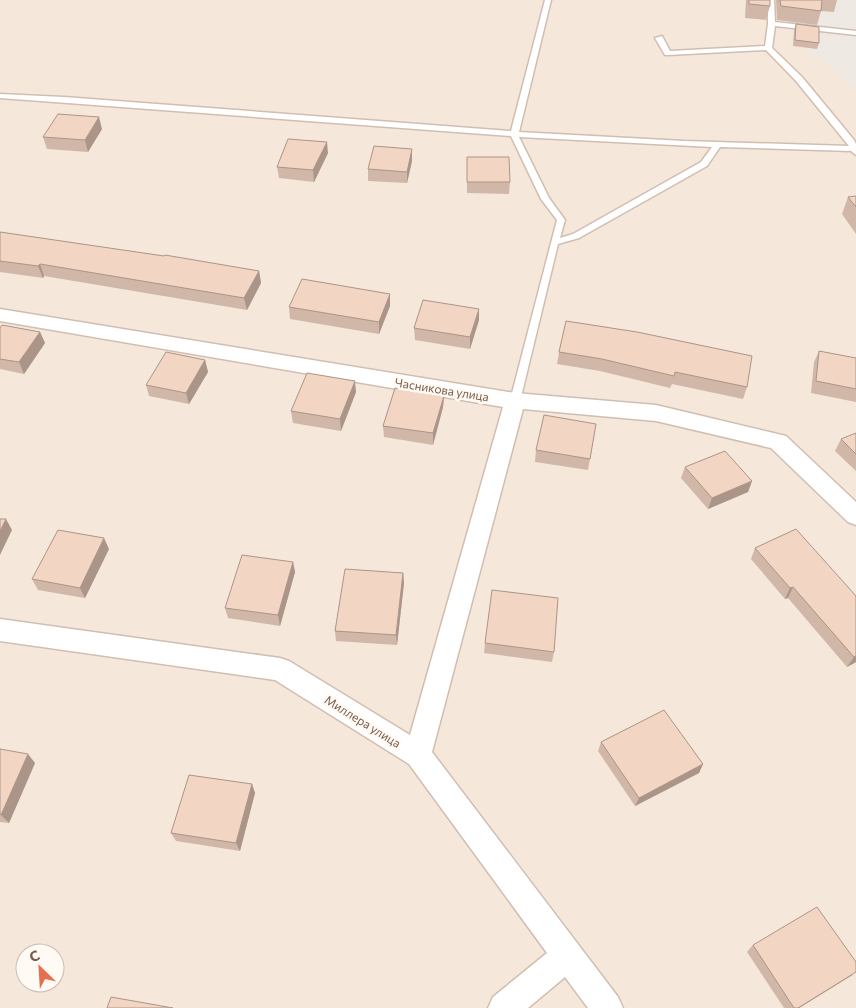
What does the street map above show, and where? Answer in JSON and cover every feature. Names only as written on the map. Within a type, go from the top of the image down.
[{"type":"street","name":"Часникова улица","points":[[0,315],[515,401],[656,413],[778,442],[856,516]]},
{"type":"street","points":[[418,755],[515,401]]},
{"type":"street","name":"Миллера улица","points":[[0,630],[280,669],[418,755],[607,1008]]},
{"type":"street","points":[[504,1008],[568,955]]},
{"type":"lane","points":[[515,401],[561,220],[546,199],[514,134],[548,0]]},
{"type":"lane","points":[[768,48],[772,24],[771,0]]},
{"type":"lane","points":[[772,24],[856,33]]},
{"type":"lane","points":[[0,96],[514,134],[855,151],[851,142],[799,79],[768,48],[668,53],[659,38]]},
{"type":"lane","points":[[554,242],[576,236],[704,164],[717,145]]},
{"type":"shaded area","points":[[0,0],[856,0],[856,1008],[0,1008]]},
{"type":"shaded area","points":[[796,0],[856,0],[856,88],[803,45]]},
{"type":"building","points":[[749,0],[770,0],[770,6],[749,4]]},
{"type":"building","points":[[780,0],[822,0],[821,11],[781,6]]},
{"type":"building","points":[[796,24],[819,27],[819,43],[795,40]]},
{"type":"building","points":[[58,114],[99,117],[85,140],[43,137]]},
{"type":"building","points":[[288,139],[327,142],[313,170],[277,167]]},
{"type":"building","points":[[374,146],[412,149],[407,172],[368,169]]},
{"type":"building","points":[[467,157],[509,157],[510,182],[467,182]]},
{"type":"building","points":[[856,196],[856,207],[848,197]]},
{"type":"building","points":[[0,232],[165,255],[259,271],[244,298],[40,264],[38,266],[0,261]]},
{"type":"building","points":[[302,279],[390,294],[379,322],[289,307]]},
{"type":"building","points":[[423,300],[479,309],[470,337],[414,328]]},
{"type":"building","points":[[566,321],[637,332],[752,356],[747,387],[675,372],[674,376],[602,359],[559,352]]},
{"type":"building","points":[[2,325],[40,332],[19,362],[0,359],[0,328]]},
{"type":"building","points":[[819,351],[856,358],[856,389],[816,381]]},
{"type":"building","points":[[166,352],[205,360],[186,393],[146,385]]},
{"type":"building","points":[[307,373],[355,381],[340,419],[291,411]]},
{"type":"building","points":[[395,388],[444,396],[433,433],[383,426]]},
{"type":"building","points":[[544,415],[596,424],[590,459],[536,450]]},
{"type":"building","points":[[856,433],[856,454],[841,439]]},
{"type":"building","points":[[725,451],[752,481],[712,498],[685,467]]},
{"type":"building","points":[[0,519],[6,519],[0,531]]},
{"type":"building","points":[[796,529],[856,596],[856,656],[854,657],[793,587],[790,588],[755,548]]},
{"type":"building","points":[[58,530],[104,538],[80,588],[32,579]]},
{"type":"building","points":[[242,555],[293,562],[278,615],[225,608]]},
{"type":"building","points":[[345,569],[403,573],[396,635],[335,631]]},
{"type":"building","points":[[492,590],[558,598],[554,652],[485,643]]},
{"type":"building","points":[[664,710],[703,764],[639,798],[601,742]]},
{"type":"building","points":[[0,749],[28,754],[1,815],[0,814]]},
{"type":"building","points":[[189,775],[252,784],[236,843],[171,833]]},
{"type":"building","points":[[817,907],[856,962],[856,972],[798,1008],[794,1008],[753,945]]},
{"type":"building","points":[[111,997],[173,1008],[107,1008]]}]
